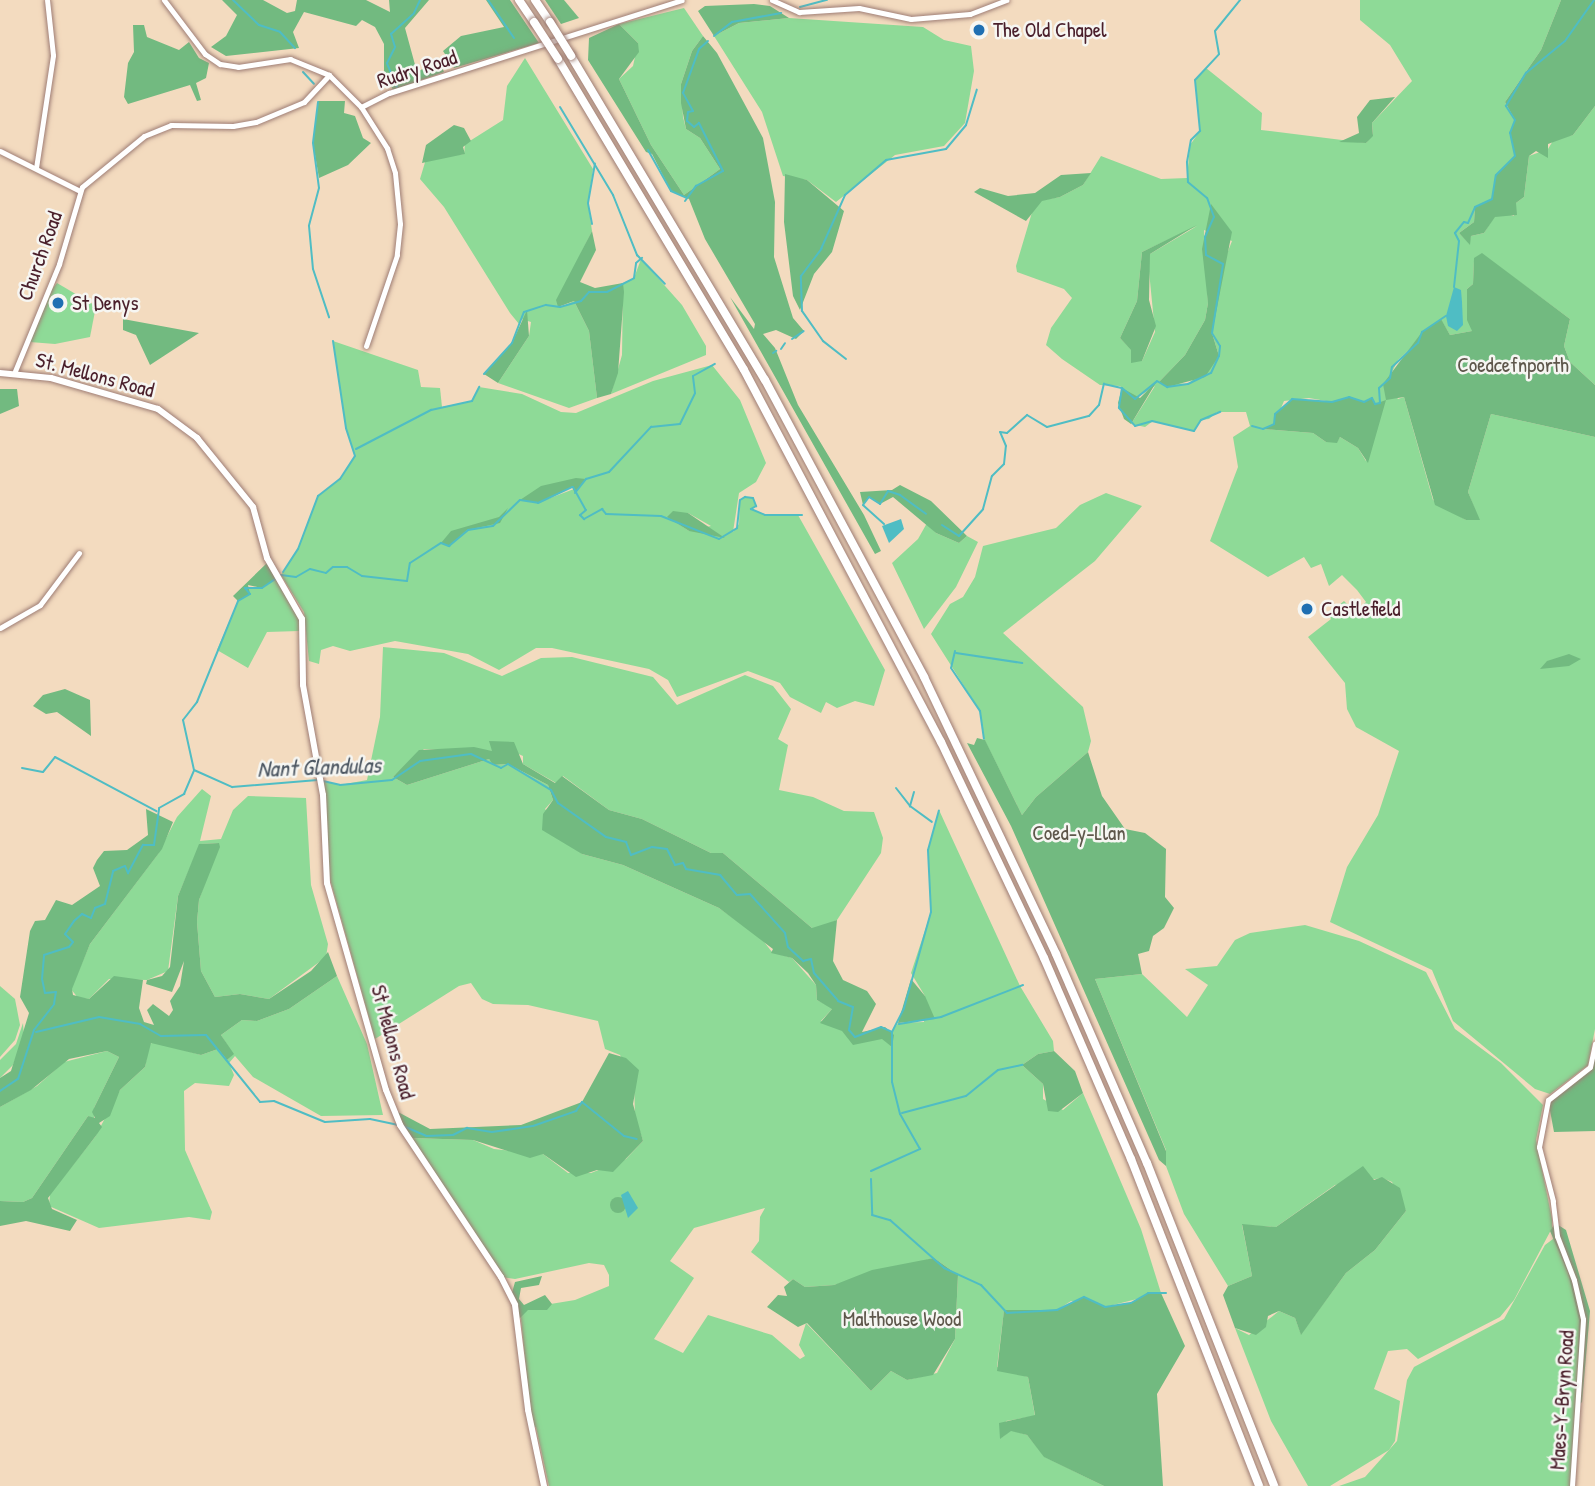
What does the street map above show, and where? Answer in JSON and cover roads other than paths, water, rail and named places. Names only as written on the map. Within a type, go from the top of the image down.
[{"type":"highway","points":[[519,0],[558,60],[744,370],[941,742],[1044,958],[1116,1123],[1259,1486]]},
{"type":"highway","points":[[536,0],[759,369],[930,690],[1056,954],[1147,1163],[1273,1486]]},
{"type":"main road","points":[[0,373],[15,371]]},
{"type":"main road","name":"St. Mellons Road","points":[[15,371],[138,401],[179,422],[248,499],[276,574],[282,582]]},
{"type":"main road","name":"St Mellons Road","points":[[282,582],[302,619],[303,685],[323,795],[324,863],[335,916],[356,976],[393,1111],[506,1284],[515,1305],[522,1331],[526,1399],[544,1486]]},
{"type":"street","points":[[36,168],[53,55],[47,0]]},
{"type":"street","points":[[0,151],[79,191],[116,155],[159,129],[256,122],[304,102],[329,75],[290,60],[237,67],[220,64],[205,54],[164,0]]},
{"type":"street","name":"Rudry Road","points":[[329,75],[361,107],[388,93],[682,0]]},
{"type":"street","points":[[772,0],[799,12],[859,8],[911,19],[970,14],[1006,0]]},
{"type":"street","points":[[361,107],[387,148],[395,173],[400,224],[397,255],[366,346]]},
{"type":"street","name":"Church Road","points":[[15,371],[57,268],[79,191]]},
{"type":"street","points":[[0,628],[40,605],[79,554]]},
{"type":"street","name":"Maes-Y-Bryn Road","points":[[1572,1486],[1583,1319],[1574,1280],[1556,1236],[1553,1201],[1539,1147],[1548,1100],[1590,1067],[1595,1044]]},
{"type":"water","points":[[1454,287],[1461,290],[1462,302],[1463,325],[1457,331],[1448,326],[1446,316]]},
{"type":"water","points":[[901,519],[904,529],[889,543],[882,526]]},
{"type":"water","points":[[628,1191],[638,1208],[628,1218],[621,1195]]},
{"type":"waterway","points":[[233,0],[259,25],[280,32],[295,48]]},
{"type":"waterway","points":[[397,87],[387,63],[395,47],[391,34],[414,13],[420,0]]},
{"type":"waterway","points":[[488,0],[514,38]]},
{"type":"waterway","points":[[800,7],[827,0]]},
{"type":"waterway","points":[[1122,388],[1135,399],[1157,381],[1167,387],[1188,384],[1211,373],[1219,356],[1220,346],[1212,333],[1223,264],[1206,255],[1205,237],[1214,217],[1207,198],[1188,182],[1187,162],[1191,140],[1200,131],[1195,80],[1219,54],[1215,31],[1240,0]]},
{"type":"waterway","points":[[1454,287],[1459,241],[1455,233],[1464,222],[1468,223],[1475,207],[1492,199],[1496,175],[1515,156],[1510,133],[1515,120],[1506,106],[1526,73],[1565,41],[1594,0]]},
{"type":"waterway","points":[[714,36],[732,22],[781,13]]},
{"type":"waterway","points":[[685,201],[696,186],[723,171],[699,123],[694,127],[687,121],[688,112],[693,111],[683,93],[699,49],[708,41]]},
{"type":"waterway","points":[[303,72],[314,84]]},
{"type":"waterway","points":[[846,359],[823,341],[802,311],[801,276],[821,249],[845,195],[886,160],[946,149],[966,125],[977,90]]},
{"type":"waterway","points":[[318,102],[313,143],[319,188],[309,226],[313,269],[329,317]]},
{"type":"waterway","points":[[560,107],[613,195],[637,255],[665,284]]},
{"type":"waterway","points":[[648,150],[671,191],[687,198]]},
{"type":"waterway","points":[[592,224],[588,203],[595,164]]},
{"type":"waterway","points":[[484,374],[512,343],[524,312],[546,305],[560,307],[581,301],[589,292],[607,292],[634,278],[636,263],[642,258]]},
{"type":"waterway","points":[[1252,426],[1263,429],[1274,424],[1275,414],[1292,399],[1332,402],[1349,397],[1364,402],[1372,398],[1375,404],[1380,403],[1379,388],[1390,378],[1392,367],[1418,343],[1422,332],[1446,316]]},
{"type":"waterway","points":[[792,339],[804,331]]},
{"type":"waterway","points":[[283,572],[298,549],[318,496],[340,479],[355,456],[346,428],[333,341]]},
{"type":"waterway","points":[[781,349],[785,343]]},
{"type":"waterway","points":[[575,493],[586,479],[609,472],[651,427],[680,424],[695,393],[693,376],[715,364]]},
{"type":"waterway","points":[[942,525],[959,536],[983,509],[992,476],[1004,464],[1006,446],[1000,432],[1007,433],[1027,415],[1047,427],[1089,416],[1099,405],[1104,384],[1122,388],[1119,408],[1135,426],[1152,421],[1194,431],[1201,420],[1220,412]]},
{"type":"waterway","points":[[356,449],[431,410],[472,401],[479,387]]},
{"type":"waterway","points":[[281,575],[296,577],[310,569],[326,573],[333,567],[347,567],[362,576],[407,581],[410,563],[441,543],[449,546],[468,530],[493,526],[520,500],[538,503],[573,487],[586,510],[580,515],[584,519],[602,509],[606,514],[661,516],[719,539],[737,528],[740,500],[745,497],[753,498],[756,506],[751,509],[765,515],[802,515]]},
{"type":"waterway","points":[[884,524],[863,505],[869,497],[880,504],[888,491],[900,495],[926,514]]},
{"type":"waterway","points":[[194,770],[183,720],[197,702],[238,601],[250,594],[245,588],[262,588],[277,578]]},
{"type":"waterway","points":[[955,651],[951,668],[980,711],[984,739]]},
{"type":"waterway","points":[[956,653],[1022,663]]},
{"type":"waterway","name":"Nant Glandulas","points":[[323,781],[340,785],[392,780],[420,761],[471,754],[501,768],[508,764],[551,790],[558,803],[606,837],[626,842],[631,855],[652,847],[667,849],[675,865],[683,863],[686,869],[720,875],[737,895],[750,894],[785,933],[788,947],[803,961],[811,959],[814,973],[838,1001],[853,1007],[849,1030],[855,1037],[881,1027],[892,1032],[904,1008],[931,912],[928,850],[939,810]]},
{"type":"waterway","points":[[22,768],[43,772],[55,757],[156,811]]},
{"type":"waterway","name":"Nant Glandulas","points":[[0,1091],[18,1079],[34,1030],[54,1004],[56,992],[45,993],[42,979],[44,955],[69,947],[73,942],[65,934],[82,914],[91,918],[95,908],[105,904],[113,871],[125,866],[128,873],[143,845],[154,845],[159,808],[184,794],[194,770],[232,787],[318,780]]},
{"type":"waterway","points":[[896,788],[910,806]]},
{"type":"waterway","points":[[914,792],[910,806],[932,822]]},
{"type":"waterway","name":"Nant Glandulas","points":[[899,1024],[941,1017],[1023,985]]},
{"type":"waterway","points":[[36,1032],[99,1017],[140,1024],[161,1036],[206,1035],[260,1102],[274,1101],[325,1122],[370,1119],[398,1125]]},
{"type":"waterway","points":[[871,1171],[920,1149],[900,1114],[892,1082],[892,1032]]},
{"type":"waterway","points":[[902,1113],[966,1096],[998,1070],[1022,1065]]},
{"type":"waterway","points":[[403,1126],[426,1136],[453,1135],[467,1128],[492,1132],[533,1126],[576,1111],[582,1102],[624,1136],[637,1139]]},
{"type":"waterway","points":[[871,1179],[872,1215],[890,1220],[944,1268],[981,1285],[1007,1313],[1057,1310],[1084,1297],[1105,1307],[1131,1303],[1148,1293],[1166,1293]]},
{"type":"place","name":"The Old Chapel","points":[[979,30]]},
{"type":"place","name":"St Denys","points":[[58,303]]},
{"type":"place","name":"Castlefield","points":[[1307,609]]},
{"type":"park label","name":"Coedcefnporth","points":[[1513,365]]},
{"type":"park label","name":"Coed-y-Llan","points":[[1079,833]]},
{"type":"park label","name":"Malthouse Wood","points":[[902,1319]]}]
